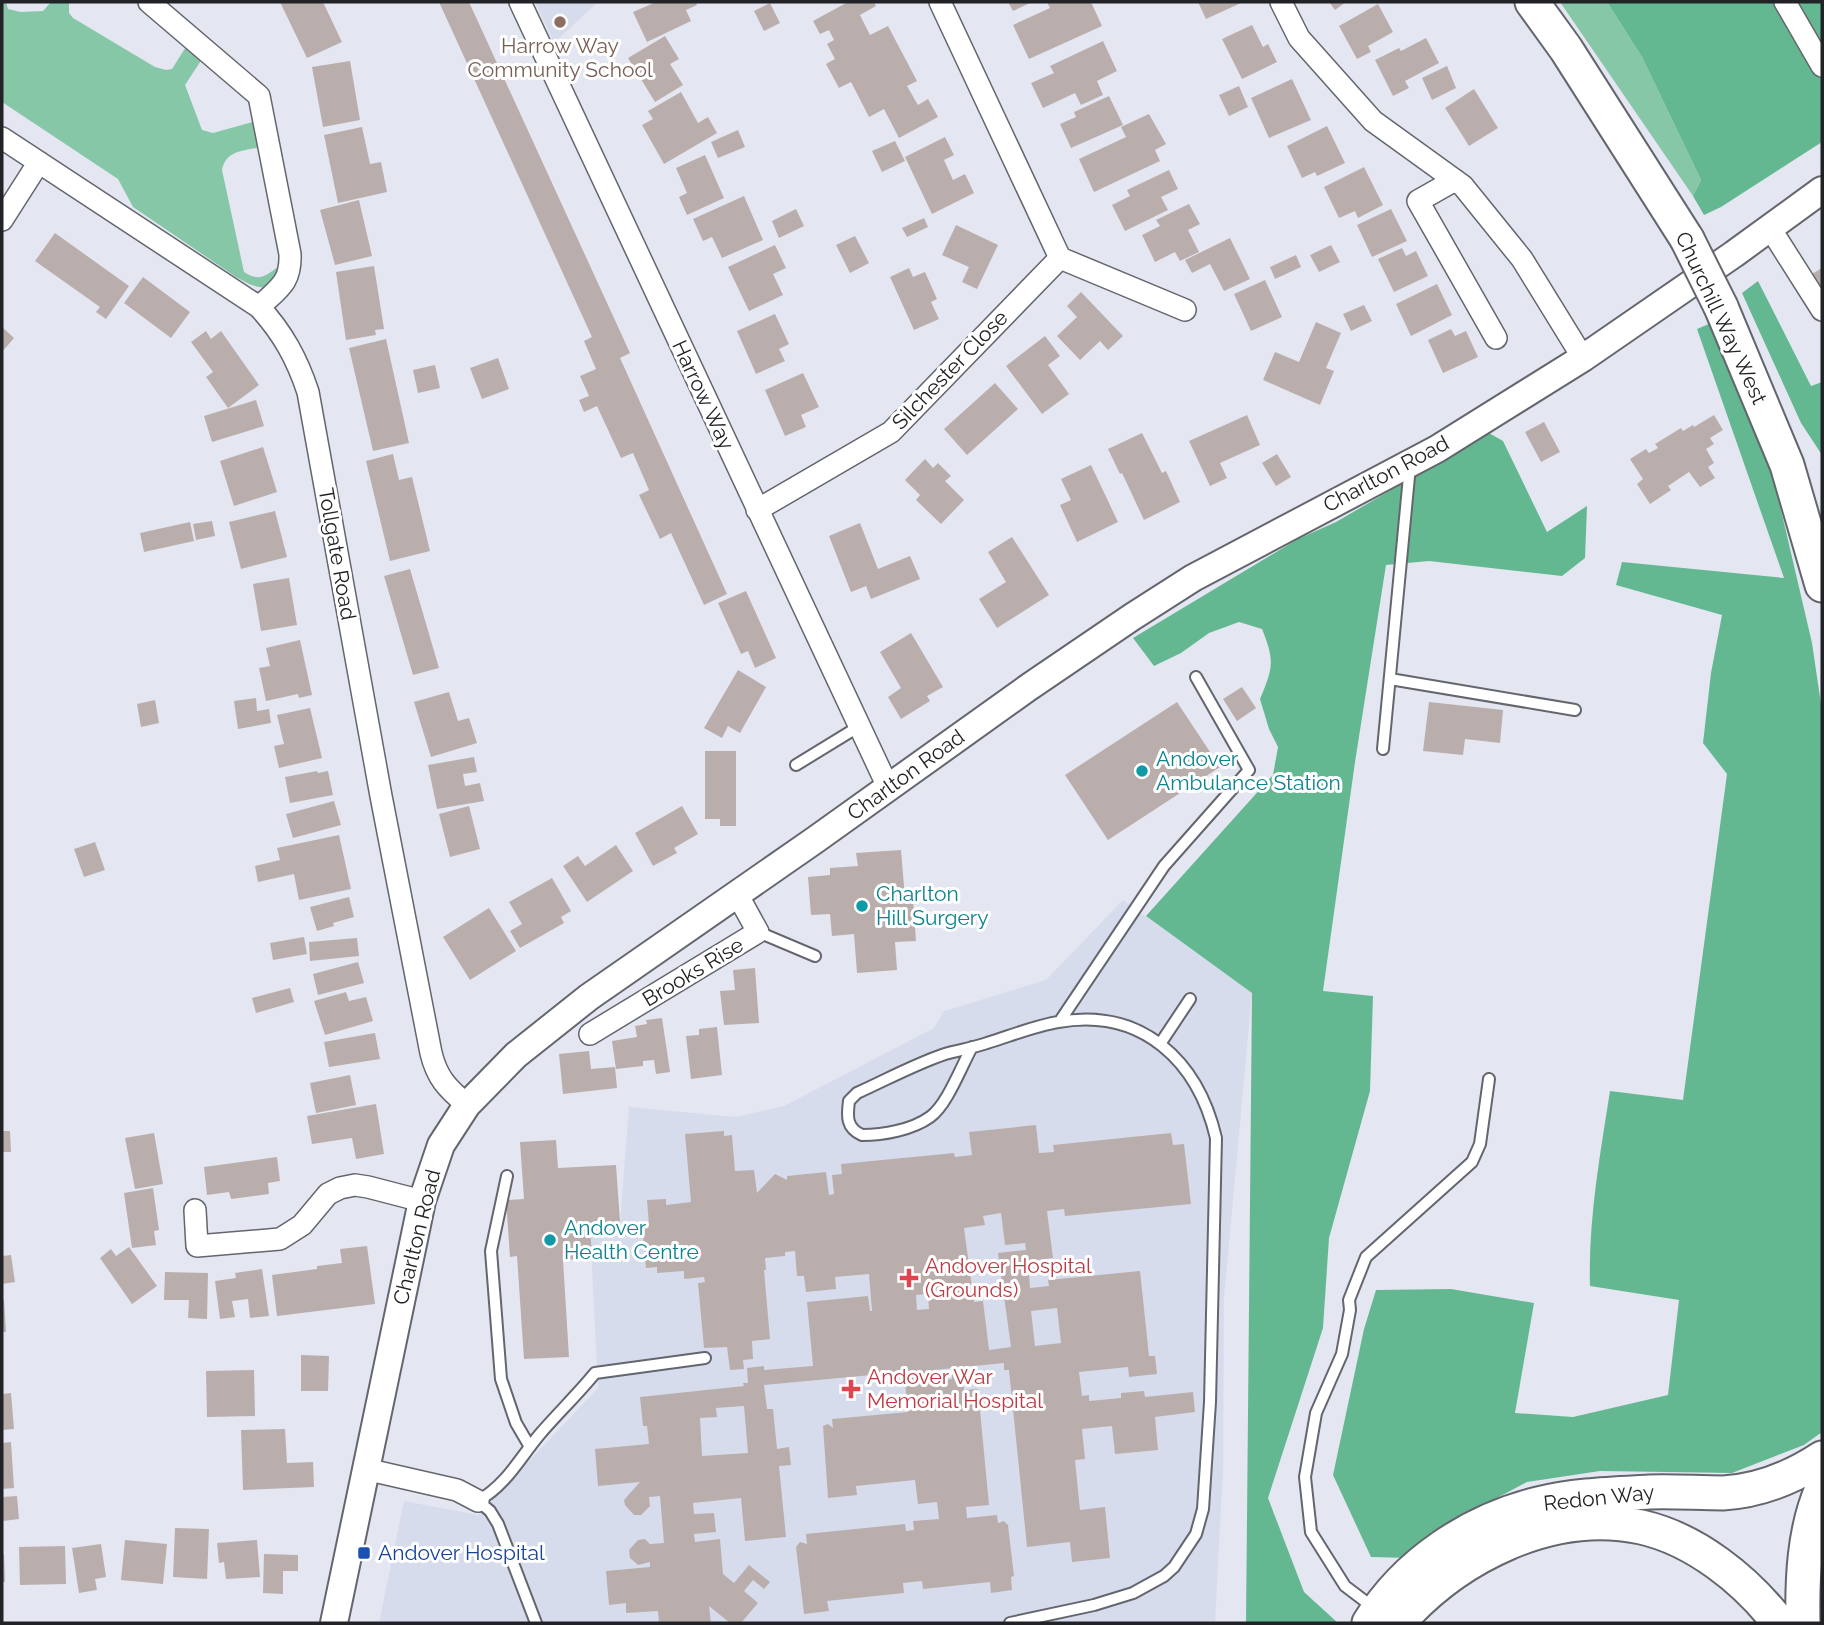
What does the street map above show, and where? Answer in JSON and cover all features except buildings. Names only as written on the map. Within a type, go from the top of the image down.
[{"type":"main road","name":"Churchill Way West","points":[[1532,2],[1566,49],[1687,239],[1720,307],[1787,465],[1822,585]]},
{"type":"main road","name":"Redon Way","points":[[1381,1619],[1410,1572],[1427,1557],[1473,1530],[1515,1511],[1540,1503],[1584,1496],[1648,1492],[1726,1493],[1753,1489],[1805,1469],[1822,1458]]},
{"type":"main road","points":[[1803,1623],[1804,1570],[1812,1518],[1822,1489]]},
{"type":"main road","name":"Redon Way","points":[[1381,1619],[1418,1602],[1500,1546],[1544,1530],[1595,1524],[1640,1527],[1685,1544],[1735,1576],[1751,1590],[1779,1623]]},
{"type":"street","points":[[149,2],[259,96],[290,271],[284,283],[259,307]]},
{"type":"street","name":"Harrow Way","points":[[520,2],[888,787]]},
{"type":"street","points":[[940,2],[1060,258],[1185,310]]},
{"type":"street","points":[[1281,2],[1299,38],[1373,121],[1463,186],[1522,259],[1583,358]]},
{"type":"street","points":[[1784,2],[1822,66]]},
{"type":"street","name":"Tollgate Road","points":[[2,138],[259,307],[285,338],[299,364],[308,392],[381,796],[431,1053],[435,1070],[443,1082],[467,1105]]},
{"type":"street","points":[[2,220],[39,162]]},
{"type":"street","points":[[1455,180],[1418,201],[1496,338]]},
{"type":"street","name":"Charlton Road","points":[[334,1623],[422,1201],[441,1145],[467,1105],[516,1055],[589,997],[1029,687],[1193,578],[1410,463],[1583,358],[1822,190]]},
{"type":"street","points":[[1770,228],[1822,310]]},
{"type":"street","name":"Silchester Close","points":[[757,510],[891,432],[1060,258]]},
{"type":"street","name":"Brooks Rise","points":[[590,1034],[758,932],[737,894]]},
{"type":"street","points":[[195,1210],[197,1246],[280,1239],[302,1225],[328,1194],[340,1188],[355,1185],[368,1187],[422,1201]]},
{"type":"street","points":[[365,1469],[457,1490],[478,1501]]},
{"type":"lane","points":[[1383,749],[1410,463]]},
{"type":"lane","points":[[1060,1021],[1164,866],[1249,770],[1196,677]]},
{"type":"lane","points":[[1390,679],[1575,710]]},
{"type":"lane","points":[[796,765],[858,727]]},
{"type":"lane","points":[[758,932],[815,956]]},
{"type":"lane","points":[[1160,1044],[1190,999]]},
{"type":"lane","points":[[972,1048],[943,1101],[930,1117],[911,1126],[869,1135],[856,1133],[847,1121],[849,1101],[857,1093],[944,1055],[1060,1021],[1080,1019],[1133,1028],[1175,1056],[1200,1092],[1210,1114],[1216,1138],[1210,1402],[1203,1509],[1196,1534],[1183,1555],[1164,1576],[1133,1594],[1010,1623]]},
{"type":"lane","points":[[1381,1619],[1345,1586],[1311,1532],[1305,1477],[1316,1413],[1342,1354],[1350,1310],[1349,1300],[1366,1257],[1472,1162],[1480,1144],[1489,1079]]},
{"type":"lane","points":[[507,1176],[491,1251],[501,1379],[516,1423],[530,1447]]},
{"type":"lane","points":[[536,1623],[498,1524],[490,1511],[478,1501],[505,1481],[530,1447],[595,1373],[705,1358]]},
{"type":"shaded area","name":"Harrow Way Community School","points":[[535,2],[598,2],[554,43]]},
{"type":"shaded area","name":"Andover Hospital (Grounds)","points":[[1123,900],[1252,993],[1224,1298],[1223,1470],[1215,1623],[379,1623],[404,1501],[478,1515],[598,1388],[590,1224],[620,1222],[629,1107],[736,1117],[784,1106],[934,1028],[944,1011],[1046,980]]},
{"type":"green space","points":[[2,2],[6,2],[8,9],[21,12],[43,11],[51,2],[69,2],[69,13],[73,18],[155,67],[166,70],[172,69],[189,42],[204,56],[185,85],[202,130],[213,133],[256,121],[261,147],[232,155],[224,163],[222,170],[244,272],[258,277],[279,266],[284,267],[269,287],[256,286],[236,277],[133,207],[118,179],[2,102]]},
{"type":"green space","points":[[1560,2],[1607,2],[1642,57],[1701,180],[1693,196]]},
{"type":"green space","points":[[1607,2],[1822,2],[1822,142],[1721,207],[1704,215],[1693,196],[1701,180],[1642,57]]},
{"type":"green space","points":[[1758,281],[1811,386],[1822,382],[1822,455],[1801,423],[1742,293]]},
{"type":"green space","points":[[1711,323],[1764,437],[1812,643],[1822,711],[1822,1432],[1804,1445],[1732,1473],[1600,1471],[1527,1482],[1431,1533],[1410,1558],[1371,1557],[1333,1475],[1364,1329],[1376,1290],[1451,1289],[1534,1303],[1515,1413],[1573,1417],[1668,1395],[1679,1300],[1590,1286],[1591,1237],[1610,1091],[1683,1100],[1727,774],[1703,743],[1711,673],[1722,615],[1616,585],[1622,562],[1784,578],[1697,329]]},
{"type":"green space","points":[[1489,433],[1503,441],[1547,532],[1587,506],[1585,558],[1562,576],[1429,561],[1386,565],[1323,991],[1373,996],[1370,1091],[1329,1238],[1323,1328],[1268,1498],[1304,1592],[1338,1623],[1246,1623],[1252,993],[1146,916],[1273,775],[1278,747],[1269,729],[1260,699],[1270,672],[1271,657],[1262,629],[1239,622],[1209,633],[1181,653],[1154,666],[1133,638],[1298,539],[1336,522]]},
{"type":"place","name":"Harrow Way Community School","points":[[560,22]]},
{"type":"place","name":"Andover Ambulance Station","points":[[1142,771]]},
{"type":"place","name":"Charlton Hill Surgery","points":[[862,906]]},
{"type":"place","name":"Andover Health Centre","points":[[550,1240]]},
{"type":"place","name":"Andover Hospital (Grounds)","points":[[909,1278]]},
{"type":"place","name":"Andover War Memorial Hospital","points":[[851,1389]]},
{"type":"place","name":"Andover Hospital","points":[[364,1553]]}]
